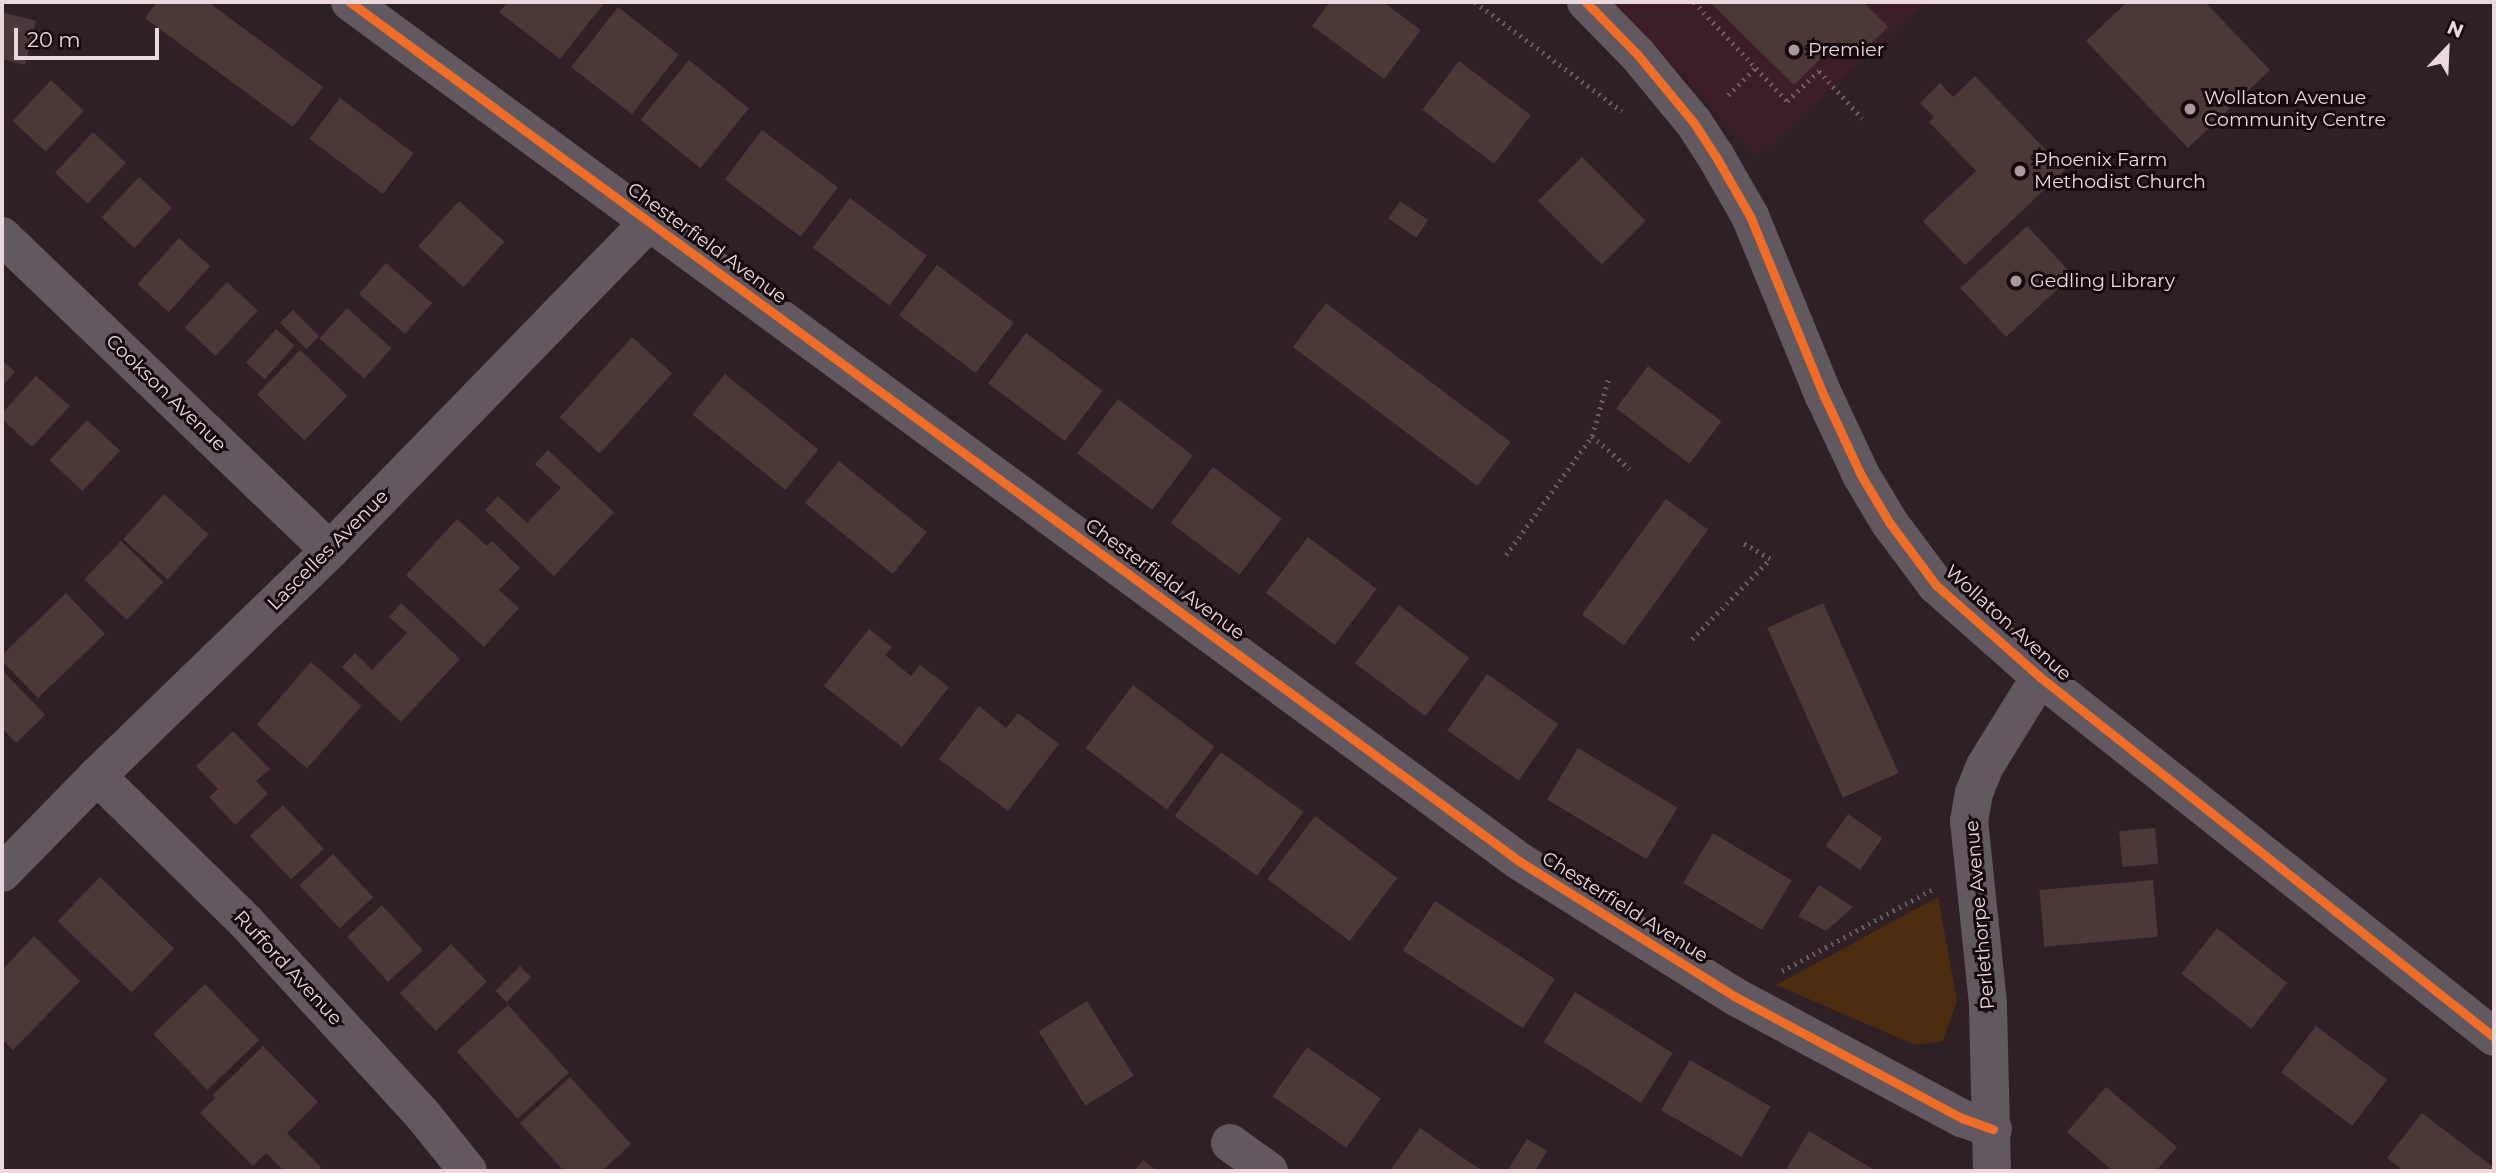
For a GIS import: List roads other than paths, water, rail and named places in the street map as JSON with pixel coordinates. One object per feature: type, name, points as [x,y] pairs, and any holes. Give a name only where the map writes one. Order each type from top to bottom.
[{"type":"street","name":"Chesterfield Avenue","points":[[350,2],[1519,860],[1734,996],[1962,1118],[1993,1129]]},
{"type":"street","name":"Wollaton Avenue","points":[[1586,2],[1637,54],[1694,123],[1750,216],[1824,396],[1861,475],[1889,522],[1936,585],[2040,677],[2494,1037]]},
{"type":"street","name":"Lascelles Avenue","points":[[2,873],[97,776],[330,550],[649,222]]},
{"type":"street","name":"Cookson Avenue","points":[[2,236],[330,550]]},
{"type":"street","name":"Perlethorpe Avenue","points":[[1992,1171],[1988,1004],[1969,821],[1974,793],[1985,766],[2040,677]]},
{"type":"street","name":"Rufford Avenue","points":[[97,776],[246,922],[422,1114],[468,1171]]},
{"type":"street","points":[[1230,1143],[1269,1171]]},
{"type":"place","name":"Premier","points":[[1794,50]]},
{"type":"place","name":"Wollaton Avenue Community Centre","points":[[2190,109]]},
{"type":"place","name":"Phoenix Farm Methodist Church","points":[[2020,171]]},
{"type":"place","name":"Gedling Library","points":[[2016,281]]}]
